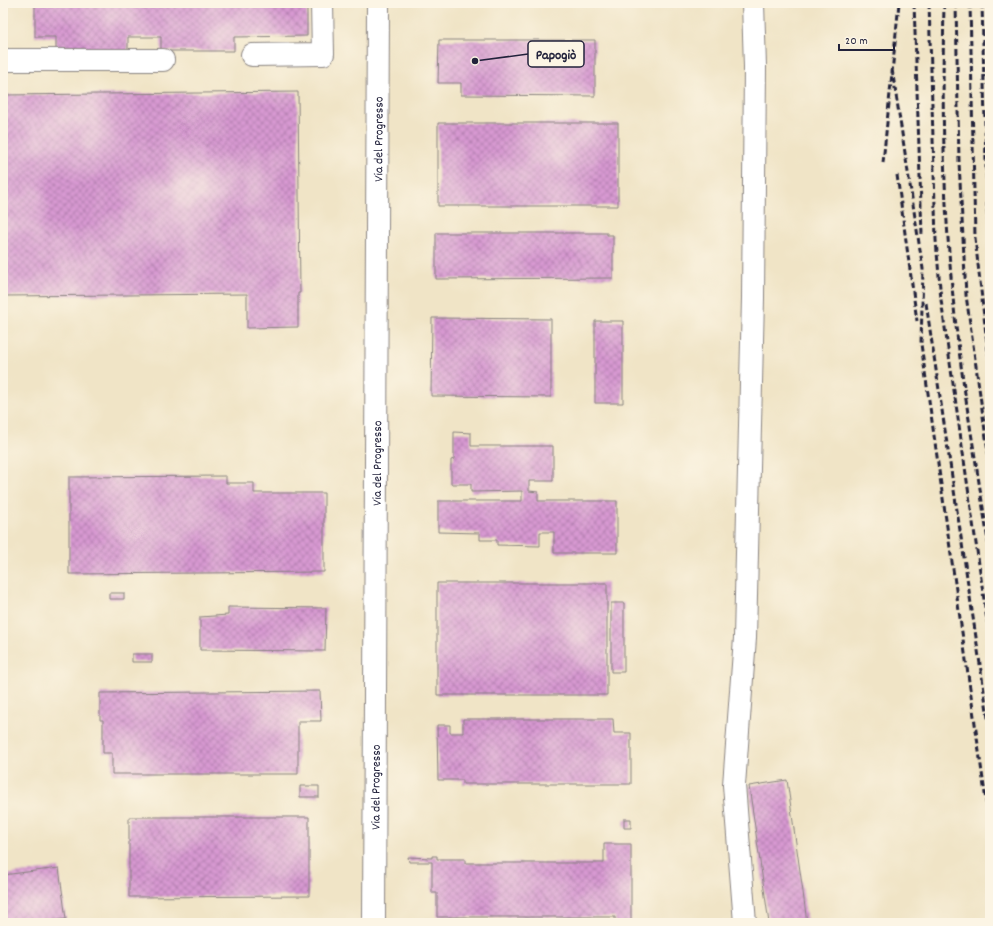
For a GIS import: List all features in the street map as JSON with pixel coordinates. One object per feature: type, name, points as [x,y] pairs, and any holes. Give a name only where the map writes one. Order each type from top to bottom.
[{"type":"street","points":[[252,55],[323,54],[322,3]]},
{"type":"street","name":"Via del Progresso","points":[[374,923],[378,3]]},
{"type":"street","points":[[745,923],[734,784],[745,638],[753,298],[755,67],[753,3]]},
{"type":"street","points":[[3,60],[163,60]]},
{"type":"building","points":[[35,3],[307,3],[307,36],[234,37],[234,51],[161,51],[161,37],[128,37],[128,51],[56,51],[56,37],[35,37]]},
{"type":"building","points":[[439,40],[595,40],[595,96],[461,95],[461,83],[438,83]]},
{"type":"building","points":[[298,92],[300,293],[298,293],[298,327],[247,328],[247,294],[3,296],[3,95]]},
{"type":"building","points":[[438,123],[618,123],[618,206],[438,206]]},
{"type":"building","points":[[436,233],[607,233],[607,235],[613,235],[613,278],[436,279]]},
{"type":"building","points":[[432,318],[551,319],[551,397],[431,396]]},
{"type":"building","points":[[595,321],[623,321],[623,403],[595,403]]},
{"type":"building","points":[[454,432],[471,433],[471,446],[553,446],[553,481],[529,481],[529,491],[538,492],[538,501],[617,501],[617,553],[554,553],[554,532],[540,532],[540,546],[497,545],[497,540],[480,540],[480,533],[438,532],[438,501],[522,501],[522,491],[471,492],[471,484],[451,484],[451,460],[454,459]]},
{"type":"building","points":[[226,476],[226,483],[254,483],[254,493],[324,493],[324,572],[69,574],[69,477]]},
{"type":"building","points":[[437,583],[607,583],[607,695],[437,695]]},
{"type":"building","points":[[109,593],[124,593],[124,599],[109,599]]},
{"type":"building","points":[[611,603],[624,603],[624,672],[611,672]]},
{"type":"building","points":[[228,607],[326,608],[325,651],[200,650],[200,617],[228,615]]},
{"type":"building","points":[[132,654],[152,654],[152,662],[132,662]]},
{"type":"building","points":[[320,691],[321,721],[298,721],[298,774],[112,774],[112,753],[103,753],[103,720],[100,720],[100,693]]},
{"type":"building","points":[[463,719],[613,719],[614,733],[631,733],[631,784],[463,784],[463,780],[438,780],[437,725],[450,725],[450,733],[463,733]]},
{"type":"building","points":[[787,780],[807,923],[769,923],[749,786]]},
{"type":"building","points":[[300,786],[319,786],[319,797],[300,797]]},
{"type":"building","points":[[129,817],[309,817],[309,896],[129,897]]},
{"type":"building","points":[[624,819],[631,819],[631,828],[624,828]]},
{"type":"building","points":[[604,844],[631,844],[631,923],[615,923],[615,917],[437,917],[437,893],[432,893],[432,862],[409,862],[408,857],[432,858],[432,856],[437,856],[437,859],[465,859],[465,863],[604,863]]},
{"type":"building","points":[[59,868],[66,919],[34,923],[3,923],[3,875]]},
{"type":"railway","points":[[883,163],[899,3]]},
{"type":"railway","points":[[914,3],[922,235]]},
{"type":"railway","points":[[929,3],[936,240],[941,300],[990,641]]},
{"type":"railway","points":[[944,3],[944,150],[950,261],[960,362],[990,555]]},
{"type":"railway","points":[[956,3],[959,162],[966,295],[990,466]]},
{"type":"railway","points":[[970,3],[975,238],[990,369]]},
{"type":"railway","points":[[982,3],[990,271]]},
{"type":"railway","points":[[892,69],[923,269],[921,344],[990,829]]},
{"type":"railway","points":[[897,175],[917,321]]},
{"type":"railway","points":[[926,303],[990,731]]},
{"type":"place","name":"Papogiò","points":[[475,61]]}]
